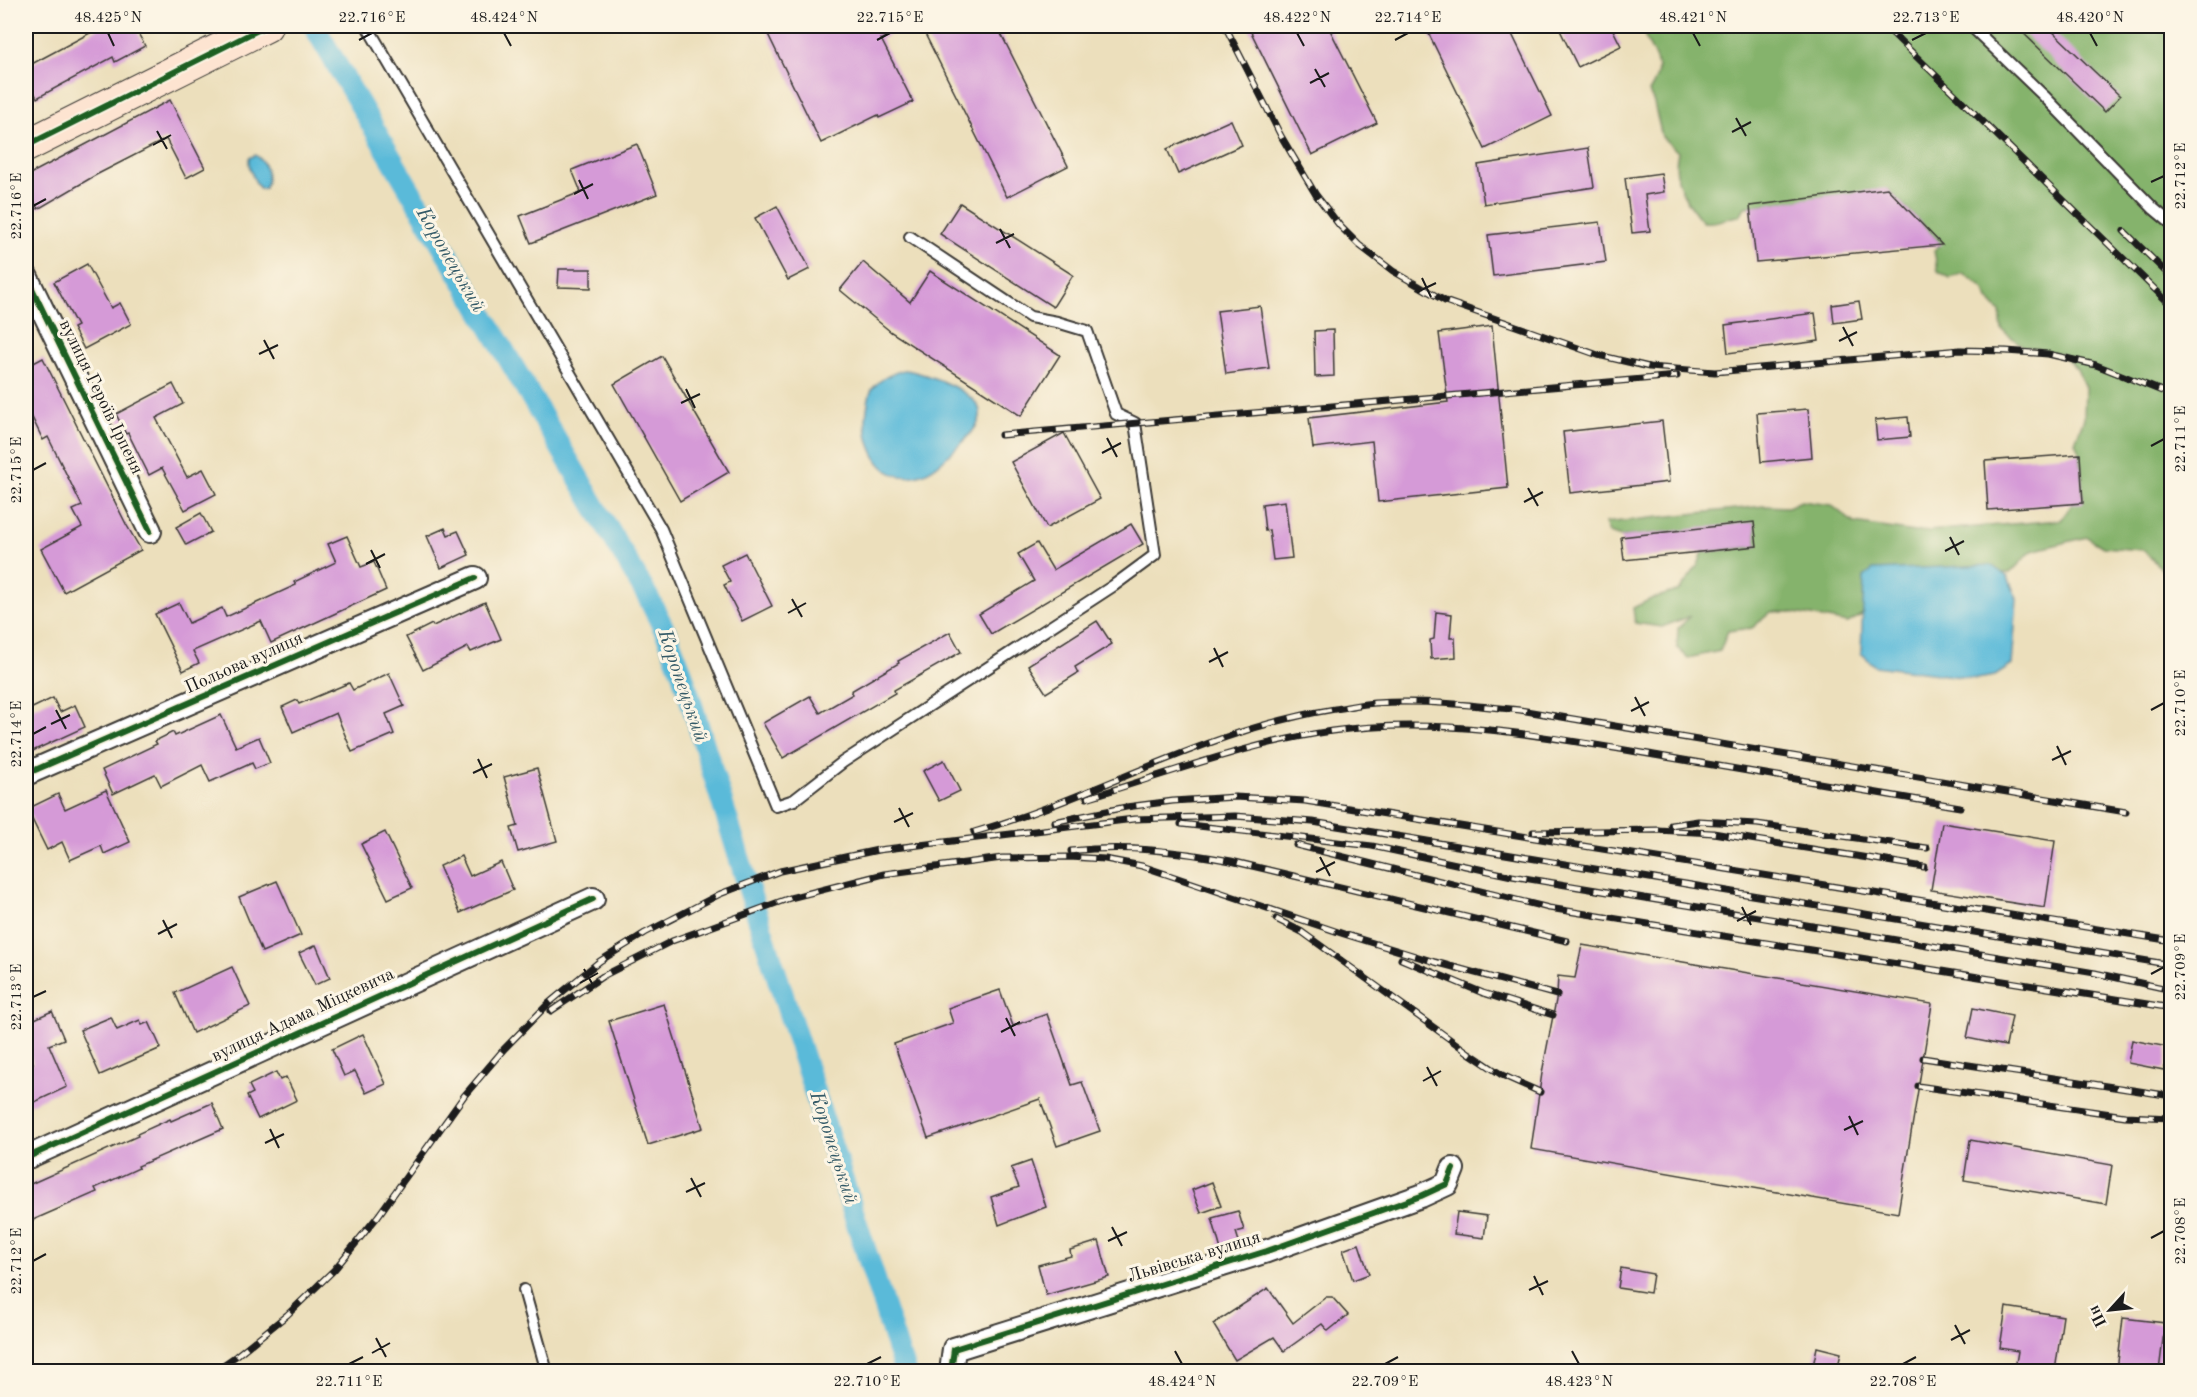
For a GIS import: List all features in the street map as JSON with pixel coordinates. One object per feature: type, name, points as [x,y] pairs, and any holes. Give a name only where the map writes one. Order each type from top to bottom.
[{"type":"street","points":[[26,146],[266,26]]},
{"type":"street","name":"вулиця Героїв Ірпеня","points":[[26,276],[150,531]]},
{"type":"street","name":"Польова вулиця","points":[[26,774],[475,578]]},
{"type":"street","name":"вулиця Адама Міцкевича","points":[[26,1158],[593,899]]},
{"type":"street","name":"Львівська вулиця","points":[[951,1371],[954,1349],[1267,1251],[1421,1196],[1447,1184],[1452,1169]]},
{"type":"lane","points":[[367,26],[661,529],[776,807],[794,800],[843,762],[1113,586],[1155,555],[1135,423],[1116,414],[1087,331],[1030,317],[910,237]]},
{"type":"lane","points":[[1971,26],[2052,104],[2154,209],[2172,224]]},
{"type":"lane","points":[[524,1290],[547,1371]]},
{"type":"green space","points":[[1650,26],[2171,26],[2171,578],[2143,550],[2103,547],[2087,537],[2032,551],[2010,573],[2002,573],[1991,565],[1864,577],[1863,614],[1848,623],[1790,612],[1771,612],[1752,628],[1728,631],[1720,651],[1688,658],[1677,648],[1678,628],[1691,616],[1662,627],[1635,623],[1633,608],[1651,599],[1680,590],[1698,565],[1703,552],[1757,546],[1754,523],[1621,537],[1609,533],[1605,523],[1764,506],[1788,507],[1801,501],[1831,505],[1854,523],[1915,532],[2061,520],[2073,503],[2083,502],[2080,454],[2075,442],[2084,418],[2085,388],[2077,369],[2062,354],[2023,346],[2002,330],[2000,312],[1988,299],[1983,288],[1964,273],[1950,278],[1938,271],[1934,251],[1940,243],[1888,189],[1745,207],[1740,216],[1703,222],[1686,198],[1678,181],[1676,162],[1678,152],[1662,137],[1649,92],[1658,70],[1656,59],[1645,37]]},
{"type":"water","points":[[255,155],[262,161],[266,170],[265,188],[260,189],[250,170],[249,158]]},
{"type":"water","points":[[904,370],[938,379],[963,392],[979,408],[980,417],[973,430],[946,458],[931,469],[914,476],[901,476],[890,472],[882,465],[875,456],[867,433],[867,409],[872,390],[876,384],[891,374]]},
{"type":"water","points":[[1991,565],[2008,577],[2017,599],[2012,665],[1995,676],[1977,679],[1875,666],[1861,653],[1864,577],[1873,570]]},
{"type":"building","points":[[103,26],[134,26],[145,46],[115,62],[113,57],[37,98],[26,75],[26,67]]},
{"type":"building","points":[[764,26],[907,26],[881,39],[913,102],[879,118],[878,115],[821,143]]},
{"type":"building","points":[[921,26],[997,26],[1068,166],[1007,197]]},
{"type":"building","points":[[1248,26],[1328,26],[1377,123],[1312,155]]},
{"type":"building","points":[[1425,26],[1508,26],[1552,116],[1485,149]]},
{"type":"building","points":[[1558,26],[1611,26],[1621,46],[1578,67]]},
{"type":"building","points":[[2016,26],[2047,26],[2120,96],[2105,112]]},
{"type":"building","points":[[170,100],[205,168],[186,178],[166,139],[96,175],[38,209],[26,185],[26,176]]},
{"type":"building","points":[[1231,120],[1242,145],[1178,174],[1167,149]]},
{"type":"building","points":[[637,144],[657,194],[531,243],[520,216],[581,192],[572,170]]},
{"type":"building","points":[[1588,148],[1594,187],[1484,204],[1478,165]]},
{"type":"building","points":[[1661,173],[1664,192],[1645,195],[1650,231],[1632,233],[1625,178]]},
{"type":"building","points":[[1887,188],[1942,245],[1756,262],[1750,206]]},
{"type":"building","points":[[960,203],[1073,275],[1053,307],[940,234]]},
{"type":"building","points":[[777,206],[810,269],[788,280],[755,218]]},
{"type":"building","points":[[1600,222],[1606,262],[1493,276],[1488,235]]},
{"type":"building","points":[[863,262],[910,302],[930,271],[1060,355],[1021,416],[891,332],[840,290]]},
{"type":"building","points":[[87,264],[111,308],[120,303],[131,324],[84,349],[73,328],[77,326],[54,282]]},
{"type":"building","points":[[559,269],[591,269],[591,288],[558,287]]},
{"type":"building","points":[[1859,301],[1862,319],[1834,323],[1832,305]]},
{"type":"building","points":[[1260,306],[1269,368],[1226,374],[1217,311]]},
{"type":"building","points":[[1815,313],[1819,341],[1728,353],[1725,325]]},
{"type":"building","points":[[1492,326],[1508,488],[1378,502],[1372,441],[1313,448],[1309,418],[1448,402],[1439,333]]},
{"type":"building","points":[[1333,330],[1334,376],[1315,377],[1314,331]]},
{"type":"building","points":[[662,356],[729,472],[680,501],[614,384]]},
{"type":"building","points":[[43,358],[141,550],[64,592],[41,549],[82,527],[73,510],[82,506],[48,437],[43,440],[26,405],[26,367]]},
{"type":"building","points":[[173,384],[183,404],[156,418],[187,477],[203,469],[216,494],[185,510],[162,468],[149,475],[116,414]]},
{"type":"building","points":[[1808,409],[1812,457],[1761,462],[1757,413]]},
{"type":"building","points":[[1908,417],[1910,437],[1877,440],[1875,420]]},
{"type":"building","points":[[1662,421],[1669,482],[1570,493],[1563,432]]},
{"type":"building","points":[[1064,433],[1100,499],[1047,528],[1011,462]]},
{"type":"building","points":[[2080,454],[2083,503],[1988,510],[1985,461]]},
{"type":"building","points":[[1285,501],[1292,558],[1273,560],[1269,530],[1265,531],[1262,504]]},
{"type":"building","points":[[201,513],[211,532],[186,545],[176,527]]},
{"type":"building","points":[[1754,522],[1757,546],[1624,560],[1621,537]]},
{"type":"building","points":[[1131,524],[1143,544],[991,634],[979,614],[1034,581],[1018,554],[1037,543],[1053,570]]},
{"type":"building","points":[[445,528],[448,535],[458,531],[469,555],[441,568],[427,536]]},
{"type":"building","points":[[347,536],[361,567],[374,562],[386,590],[271,643],[261,621],[193,651],[199,663],[183,671],[155,614],[179,603],[189,623],[222,608],[226,617],[296,585],[294,582],[336,562],[328,544]]},
{"type":"building","points":[[745,553],[772,606],[742,621],[724,585],[730,582],[721,565]]},
{"type":"building","points":[[485,602],[501,639],[471,652],[468,647],[423,670],[406,637]]},
{"type":"building","points":[[1436,612],[1452,614],[1450,638],[1455,638],[1456,657],[1431,659],[1430,640],[1434,639]]},
{"type":"building","points":[[1097,621],[1112,644],[1075,667],[1078,673],[1046,693],[1028,665]]},
{"type":"building","points":[[950,632],[961,652],[783,758],[763,723],[810,696],[820,713],[853,694],[851,691],[899,663],[898,661]]},
{"type":"building","points":[[389,673],[404,706],[386,714],[394,734],[352,752],[336,713],[293,732],[282,707],[297,700],[299,704],[349,683],[353,690]]},
{"type":"building","points":[[53,698],[60,712],[75,705],[85,727],[26,754],[26,711]]},
{"type":"building","points":[[221,715],[236,747],[259,737],[270,763],[255,769],[252,763],[210,782],[202,765],[161,786],[155,774],[113,794],[102,770],[157,744],[155,741],[173,732],[175,736]]},
{"type":"building","points":[[944,760],[960,791],[939,801],[923,771]]},
{"type":"building","points":[[537,768],[557,841],[518,852],[511,828],[518,826],[504,777]]},
{"type":"building","points":[[106,790],[130,842],[104,854],[101,846],[70,860],[62,842],[47,850],[27,809],[58,794],[65,809]]},
{"type":"building","points":[[1942,823],[2055,841],[2045,908],[1931,890]]},
{"type":"building","points":[[385,832],[412,888],[388,899],[361,844]]},
{"type":"building","points":[[461,856],[470,876],[501,862],[513,890],[460,913],[439,866]]},
{"type":"building","points":[[277,881],[301,935],[262,952],[239,897]]},
{"type":"building","points":[[316,945],[330,978],[315,985],[299,953]]},
{"type":"building","points":[[1582,945],[1932,1004],[1898,1213],[1531,1149],[1542,1073],[1557,995],[1558,976],[1575,978]]},
{"type":"building","points":[[232,967],[250,1006],[193,1033],[175,993]]},
{"type":"building","points":[[1000,990],[1013,1026],[1047,1014],[1072,1085],[1082,1082],[1100,1131],[1057,1146],[1040,1099],[928,1138],[894,1044],[953,1023],[948,1008]]},
{"type":"building","points":[[664,1004],[703,1128],[648,1145],[609,1021]]},
{"type":"building","points":[[1973,1008],[2012,1016],[2006,1046],[1967,1038]]},
{"type":"building","points":[[52,1011],[64,1039],[49,1045],[67,1087],[26,1106],[26,1066],[33,1063],[26,1045],[26,1023]]},
{"type":"building","points":[[111,1017],[117,1030],[140,1020],[142,1025],[149,1022],[161,1048],[100,1075],[80,1030]]},
{"type":"building","points":[[363,1034],[386,1084],[366,1093],[355,1071],[344,1076],[332,1049]]},
{"type":"building","points":[[2132,1040],[2168,1047],[2164,1070],[2128,1063]]},
{"type":"building","points":[[276,1072],[280,1080],[286,1077],[297,1100],[258,1119],[247,1096],[253,1093],[249,1085]]},
{"type":"building","points":[[212,1103],[223,1129],[138,1166],[139,1168],[95,1188],[97,1192],[26,1223],[26,1186],[138,1136],[137,1134],[170,1119],[171,1121]]},
{"type":"building","points":[[1970,1140],[2112,1165],[2106,1204],[1964,1180]]},
{"type":"building","points":[[1031,1161],[1046,1207],[999,1225],[991,1197],[1019,1187],[1011,1168]]},
{"type":"building","points":[[1212,1182],[1221,1206],[1201,1213],[1192,1190]]},
{"type":"building","points":[[1238,1211],[1244,1230],[1236,1232],[1240,1245],[1221,1250],[1212,1218]]},
{"type":"building","points":[[1457,1212],[1487,1216],[1484,1238],[1454,1234]]},
{"type":"building","points":[[1099,1241],[1109,1277],[1046,1295],[1038,1265],[1071,1256],[1070,1250]]},
{"type":"building","points":[[1359,1244],[1369,1274],[1353,1280],[1343,1250]]},
{"type":"building","points":[[1621,1268],[1653,1274],[1650,1293],[1618,1288]]},
{"type":"building","points":[[1268,1288],[1293,1323],[1326,1297],[1332,1297],[1348,1315],[1328,1331],[1322,1324],[1284,1351],[1274,1337],[1235,1360],[1213,1324]]},
{"type":"building","points":[[2006,1307],[2063,1316],[2055,1371],[2015,1369],[2018,1351],[2000,1348]]},
{"type":"building","points":[[2123,1318],[2165,1323],[2159,1371],[2117,1371]]},
{"type":"building","points":[[1817,1347],[1841,1353],[1837,1371],[1812,1371]]},
{"type":"waterway","name":"Коропецький","points":[[314,26],[648,597],[668,637],[682,673],[752,899],[905,1372]]},
{"type":"railway","points":[[1225,26],[1281,136],[1316,195],[1340,226],[1359,245],[1393,271],[1445,301],[1598,355],[1649,367],[1715,372],[1960,350],[2006,351],[2048,354],[2096,365],[2172,395]]},
{"type":"railway","points":[[1885,26],[2172,306]]},
{"type":"railway","points":[[2124,231],[2172,278]]},
{"type":"railway","points":[[1001,435],[1677,376]]},
{"type":"railway","points":[[974,832],[1064,801],[1197,747],[1242,732],[1335,709],[1393,702],[1520,710],[2126,812]]},
{"type":"railway","points":[[1087,798],[1208,760],[1301,736],[1373,727],[1414,726],[1456,727],[1579,742],[1960,807]]},
{"type":"railway","points":[[1054,822],[1126,807],[1173,801],[1235,797],[1305,801],[2172,941]]},
{"type":"railway","points":[[213,1372],[287,1315],[334,1270],[378,1216],[464,1096],[504,1049],[549,1003],[600,961],[645,933],[720,894],[780,871],[878,850],[1134,819],[1235,816],[1313,822],[2172,965]]},
{"type":"railway","points":[[1671,825],[1698,821],[1757,824],[1927,848]]},
{"type":"railway","points":[[1181,824],[1372,846],[1512,876],[2095,973],[2172,990]]},
{"type":"railway","points":[[1533,832],[1657,830],[1713,833],[1924,867]]},
{"type":"railway","points":[[1296,845],[1549,908],[2172,1008]]},
{"type":"railway","points":[[1071,851],[1151,850],[1231,861],[1567,941]]},
{"type":"railway","points":[[551,1011],[603,976],[672,941],[790,898],[884,874],[1002,858],[1105,859],[1142,866],[1344,934],[1435,962],[1557,995]]},
{"type":"railway","points":[[1276,919],[1302,932],[1502,1075],[1540,1092]]},
{"type":"railway","points":[[1401,959],[1483,993],[1553,1015]]},
{"type":"railway","points":[[1923,1058],[2172,1096]]},
{"type":"railway","points":[[1918,1086],[2125,1116],[2172,1118]]},
{"type":"cycle path","points":[[26,146],[266,26]]},
{"type":"cycle path","points":[[26,276],[150,531]]},
{"type":"cycle path","points":[[26,774],[475,578]]},
{"type":"cycle path","points":[[26,1158],[593,899]]},
{"type":"cycle path","points":[[951,1372],[954,1349],[1267,1251],[1421,1196],[1447,1184],[1453,1169]]}]
